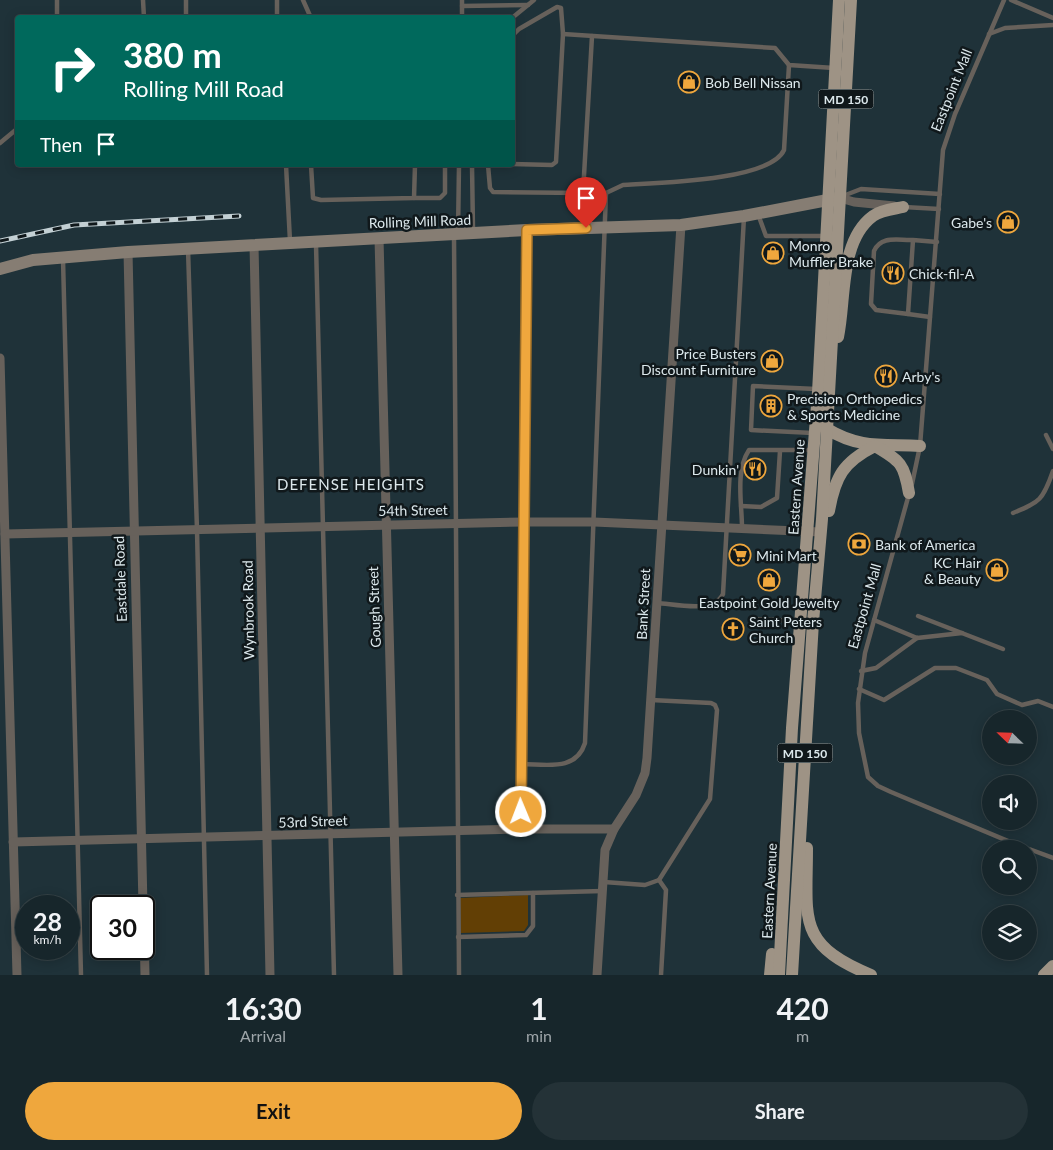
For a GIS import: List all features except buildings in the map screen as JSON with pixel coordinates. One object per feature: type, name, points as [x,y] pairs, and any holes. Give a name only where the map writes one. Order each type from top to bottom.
[{"type":"main road","name":"Eastern Avenue","points":[[792,975],[801,820],[808,531],[814,450],[821,431],[830,377],[839,0]]},
{"type":"main road","name":"Eastern Avenue","points":[[779,975],[792,738],[821,532],[821,431],[818,391],[826,236],[834,198],[851,0]]},
{"type":"main road","points":[[830,377],[843,312],[847,258],[850,248],[860,229],[874,215],[903,207]]},
{"type":"main road","points":[[821,431],[848,441],[875,446],[920,446]]},
{"type":"main road","points":[[875,446],[899,460],[905,469],[910,493]]},
{"type":"main road","points":[[821,532],[828,520],[839,475],[845,466],[860,453],[875,446]]},
{"type":"main road","points":[[801,820],[807,840],[807,908],[817,942],[825,951],[842,963],[871,975]]},
{"type":"main road","points":[[770,975],[772,952],[782,934]]},
{"type":"main road","points":[[1044,975],[1053,966]]},
{"type":"street","points":[[834,198],[903,207]]},
{"type":"street","name":"Rolling Mill Road","points":[[0,269],[33,260],[188,248],[527,230],[681,225],[744,216],[834,198]]},
{"type":"street","name":"Bank Street","points":[[597,975],[605,850],[614,829],[636,795],[645,773],[681,225]]},
{"type":"street","points":[[522,829],[521,764],[527,230]]},
{"type":"street","name":"Gough Street","points":[[379,238],[398,975]]},
{"type":"street","name":"Wynbrook Road","points":[[254,245],[270,975]]},
{"type":"street","name":"Eastdale Road","points":[[128,252],[143,895]]},
{"type":"street","points":[[0,358],[17,975]]},
{"type":"street","name":"54th Street","points":[[4,534],[524,522],[594,522],[821,532]]},
{"type":"street","name":"53rd Street","points":[[13,842],[522,829],[614,829]]},
{"type":"street","points":[[145,960],[145,975]]},
{"type":"lane","points":[[57,0],[57,15]]},
{"type":"lane","points":[[144,0],[144,15]]},
{"type":"lane","points":[[186,0],[186,15]]},
{"type":"lane","points":[[277,0],[277,15]]},
{"type":"lane","points":[[303,0],[310,15]]},
{"type":"lane","points":[[515,16],[534,0]]},
{"type":"lane","name":"Eastpoint Mall","points":[[1004,0],[948,131],[944,150],[920,446],[910,493],[874,620],[862,671],[859,689],[859,733],[868,777],[878,786],[1006,840]]},
{"type":"lane","points":[[1011,0],[1053,18]]},
{"type":"lane","points":[[462,3],[528,5]]},
{"type":"lane","points":[[515,33],[559,7],[563,34],[556,162],[552,165],[515,164]]},
{"type":"lane","points":[[989,34],[1005,28],[1053,25]]},
{"type":"lane","points":[[488,167],[490,188],[493,192],[606,193],[623,185],[738,174],[776,162],[784,150],[789,65],[775,48],[563,34]]},
{"type":"lane","points":[[583,194],[592,36]]},
{"type":"lane","points":[[789,65],[836,68]]},
{"type":"lane","points":[[0,143],[15,130]]},
{"type":"lane","points":[[286,167],[290,243]]},
{"type":"lane","points":[[311,167],[315,199],[440,198],[445,193],[445,167]]},
{"type":"lane","points":[[414,198],[415,167]]},
{"type":"lane","points":[[459,167],[456,235],[454,523],[459,975]]},
{"type":"lane","points":[[472,167],[473,234]]},
{"type":"lane","points":[[834,198],[860,189],[940,194]]},
{"type":"lane","points":[[521,764],[568,763],[576,760],[582,753],[586,743],[606,193]]},
{"type":"lane","points":[[903,207],[939,209]]},
{"type":"lane","points":[[758,213],[766,236],[826,236]]},
{"type":"lane","points":[[656,603],[712,605],[720,600],[723,594],[744,216]]},
{"type":"lane","points":[[930,317],[879,311],[872,306],[874,251],[877,245],[885,240],[936,242]]},
{"type":"lane","points":[[908,314],[913,240]]},
{"type":"lane","points":[[316,241],[334,975]]},
{"type":"lane","points":[[188,248],[197,530],[207,975]]},
{"type":"lane","points":[[63,259],[81,975]]},
{"type":"lane","points":[[818,391],[753,386],[751,430],[821,431]]},
{"type":"lane","points":[[1046,435],[1053,449]]},
{"type":"lane","points":[[742,528],[741,503],[744,458],[750,450],[814,450]]},
{"type":"lane","points":[[741,503],[761,507],[776,498],[780,451]]},
{"type":"lane","points":[[1012,513],[1038,503],[1048,486],[1053,471]]},
{"type":"lane","points":[[918,616],[1003,648]]},
{"type":"lane","points":[[755,619],[807,621]]},
{"type":"lane","points":[[874,620],[917,638],[962,633]]},
{"type":"lane","points":[[862,671],[876,668],[917,638]]},
{"type":"lane","points":[[859,689],[884,700],[936,668],[956,668],[988,680],[997,694],[1022,705],[1038,701],[1053,707]]},
{"type":"lane","points":[[604,882],[644,885],[653,884],[659,880],[710,799],[717,710],[715,705],[711,703],[651,700]]},
{"type":"lane","name":"Eastpoint Mall","points":[[1037,852],[1053,858]]},
{"type":"lane","points":[[659,880],[666,890],[661,975]]},
{"type":"lane","points":[[457,895],[603,892]]},
{"type":"lane","points":[[458,937],[526,935],[533,926],[533,893]]},
{"type":"shaded area","points":[[528,895],[528,925],[524,931],[461,933],[460,898]]},
{"type":"railway","points":[[0,241],[74,225],[239,216]]},
{"type":"place","name":"Bob Bell Nissan","points":[[689,82]]},
{"type":"place","name":"Gabe's","points":[[1008,222]]},
{"type":"place","name":"Monro Muffler Brake","points":[[773,253]]},
{"type":"place","name":"Chick-fil-A","points":[[893,273]]},
{"type":"place","name":"Price Busters Discount Furniture","points":[[772,361]]},
{"type":"place","name":"Arby's","points":[[886,376]]},
{"type":"place","name":"Precision Orthopedics & Sports Medicine","points":[[771,406]]},
{"type":"place","name":"Dunkin'","points":[[755,469]]},
{"type":"place","name":"Bank of America","points":[[859,544]]},
{"type":"place","name":"Mini Mart","points":[[740,555]]},
{"type":"place","name":"KC Hair & Beauty","points":[[997,570]]},
{"type":"place","name":"Eastpoint Gold Jewelty","points":[[769,580]]},
{"type":"place","name":"Saint Peters Church","points":[[733,629]]},
{"type":"district","name":"DEFENSE HEIGHTS","points":[[351,484]]},
{"type":"route","points":[[521,812],[527,230],[586,228]]}]
